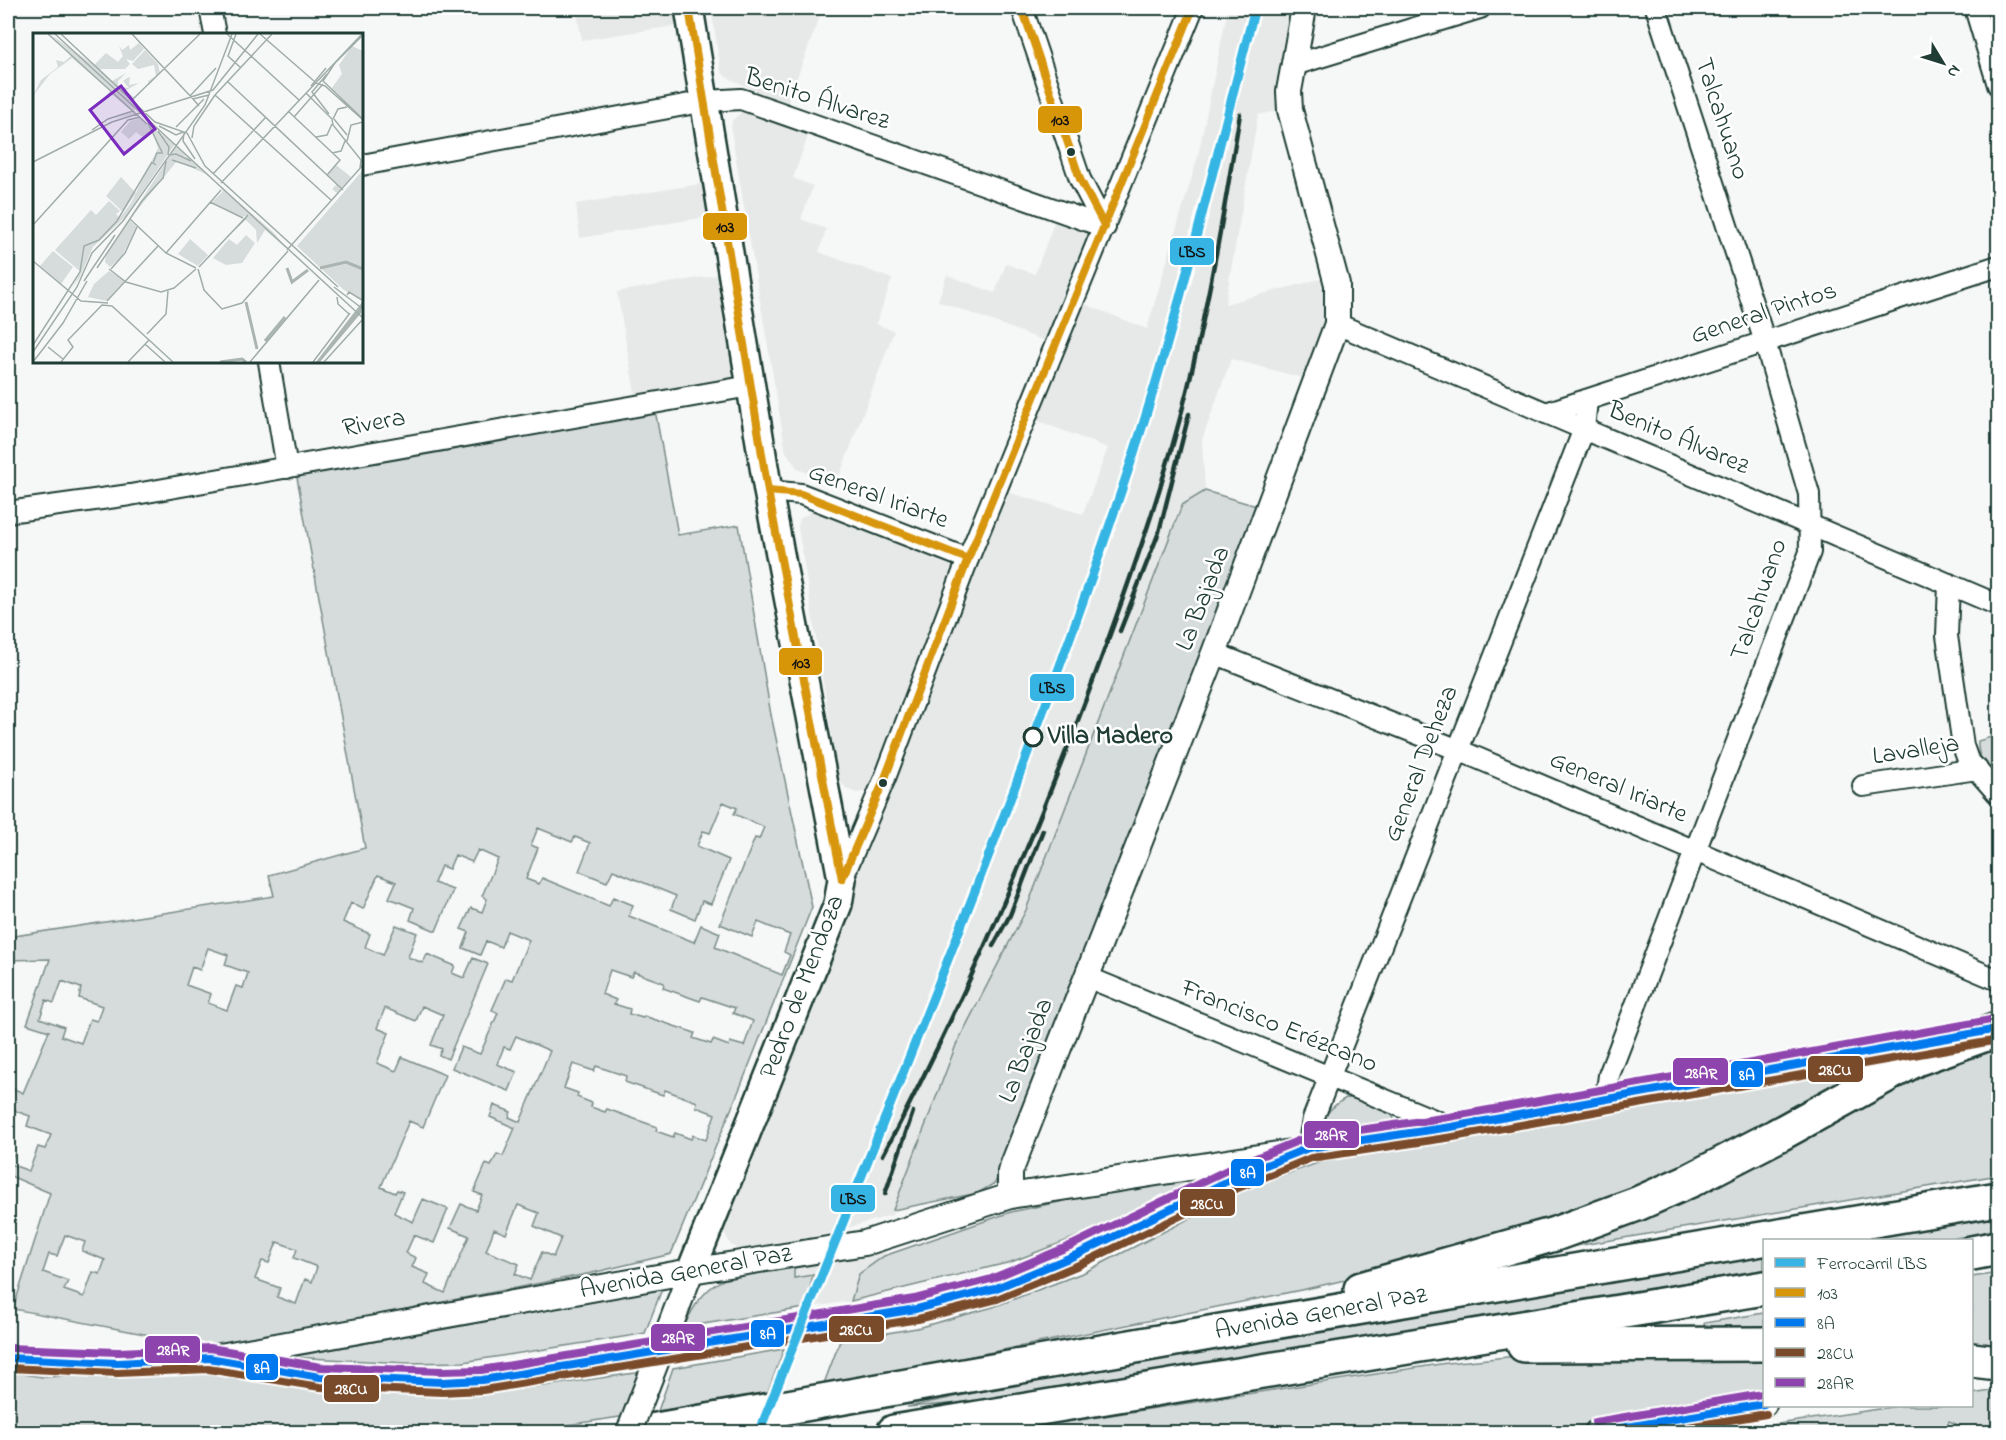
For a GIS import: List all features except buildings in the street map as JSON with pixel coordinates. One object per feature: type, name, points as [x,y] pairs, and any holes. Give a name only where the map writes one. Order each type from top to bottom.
[{"type":"highway","points":[[1221,1331],[1555,1234],[1637,1204],[1691,1180],[1765,1142],[1916,1059],[1998,1030]]},
{"type":"highway","name":"Avenida General Paz","points":[[645,1432],[1998,1199]]},
{"type":"highway","points":[[1973,1253],[1998,1248]]},
{"type":"highway","name":"Avenida General Paz","points":[[894,1432],[1763,1288]]},
{"type":"highway","points":[[1408,1348],[1629,1343],[1763,1344]]},
{"type":"highway","points":[[1973,1360],[1998,1363]]},
{"type":"main road","points":[[689,8],[768,491],[842,879]]},
{"type":"main road","name":"Pedro de Mendoza","points":[[691,1271],[838,904],[842,879]]},
{"type":"street","points":[[210,8],[214,33]]},
{"type":"street","points":[[1022,8],[1080,179],[1105,226]]},
{"type":"street","name":"Pedro de Mendoza","points":[[842,879],[885,778],[968,560],[1193,8]]},
{"type":"street","name":"La Bajada","points":[[1010,1196],[1010,1172],[1214,653],[1337,324],[1337,284],[1290,110],[1289,91],[1304,8]]},
{"type":"street","points":[[1294,65],[1480,8]]},
{"type":"street","name":"Talcahuano","points":[[1606,1098],[1609,1075],[1810,552],[1812,524],[1809,494],[1765,342],[1656,8]]},
{"type":"street","points":[[1975,8],[1994,55],[1998,85]]},
{"type":"street","name":"Benito Álvarez","points":[[363,165],[706,101],[741,99],[1105,226]]},
{"type":"street","name":"General Pintos","points":[[1546,413],[1998,266]]},
{"type":"street","name":"Benito Álvarez","points":[[1337,324],[1998,604]]},
{"type":"street","points":[[269,363],[287,468]]},
{"type":"street","name":"Rivera","points":[[8,512],[130,495],[750,386]]},
{"type":"street","name":"General Deheza","points":[[1304,1149],[1313,1119],[1456,749],[1584,429],[1587,400]]},
{"type":"street","name":"General Iriarte","points":[[768,491],[801,494],[968,560]]},
{"type":"street","points":[[1949,584],[1947,636],[1963,747],[1968,760],[1998,794]]},
{"type":"street","name":"General Iriarte","points":[[1214,653],[1456,749],[1998,980]]},
{"type":"street","name":"Lavalleja","points":[[1863,786],[1977,769]]},
{"type":"street","name":"Francisco Erézcano","points":[[1087,977],[1451,1127]]},
{"type":"street","name":"Avenida General Paz","points":[[8,1358],[118,1363],[209,1358],[691,1271],[865,1243],[1010,1196],[1451,1127],[1998,1030]]},
{"type":"street","name":"Avenida General Paz","points":[[209,1358],[320,1377],[442,1382],[482,1380],[916,1309],[994,1289],[1034,1274],[1234,1178],[1304,1149]]},
{"type":"street","name":"Pedro de Mendoza","points":[[629,1432],[691,1271]]},
{"type":"street","points":[[1973,1369],[1998,1363]]},
{"type":"street","points":[[1597,1432],[1763,1404]]},
{"type":"shaded area","points":[[576,8],[678,8],[681,25],[582,40]]},
{"type":"shaded area","points":[[711,8],[823,8],[787,104],[726,77],[721,71]]},
{"type":"shaded area","points":[[1228,8],[1296,8],[1282,110],[1258,115],[1225,304],[1328,277],[1333,294],[1311,380],[1231,359],[1202,440],[1205,491],[1182,505],[1026,910],[995,968],[892,1215],[830,1233],[741,1250],[731,1245],[721,1226],[728,1200],[1006,492],[1083,514],[1108,448],[1036,420],[1082,303],[1147,329],[1198,156]]},
{"type":"shaded area","points":[[744,110],[810,130],[793,178],[813,186],[801,219],[826,229],[819,252],[892,279],[876,324],[894,331],[836,485],[798,469],[786,452],[731,130],[732,121]]},
{"type":"shaded area","points":[[707,183],[712,216],[580,238],[576,204]]},
{"type":"shaded area","points":[[1055,220],[1093,234],[1051,343],[938,301],[947,275],[995,293],[1006,264],[1035,274]]},
{"type":"shaded area","points":[[722,274],[738,373],[736,379],[636,399],[617,292]]},
{"type":"shaded area","points":[[655,410],[678,535],[739,525],[771,715],[812,907],[671,1254],[592,1273],[212,1347],[8,1308],[8,1300],[15,1303],[50,1193],[8,1175],[8,1153],[13,1155],[10,1164],[29,1171],[38,1147],[45,1149],[51,1135],[27,1126],[30,1116],[10,1109],[8,1116],[8,1086],[23,1093],[49,1031],[27,1024],[50,959],[8,960],[8,937],[274,896],[269,875],[365,848],[296,472]],"holes":[[[723,802],[737,808],[734,814],[764,827],[759,839],[755,838],[720,924],[752,937],[758,922],[790,935],[784,952],[790,955],[782,975],[715,947],[720,933],[701,925],[694,942],[629,916],[633,905],[613,897],[609,906],[542,878],[539,884],[526,879],[538,848],[531,845],[538,828],[572,842],[575,837],[590,843],[579,871],[607,882],[613,870],[676,896],[671,909],[695,919],[702,901],[711,904],[729,860],[697,846],[703,831],[710,833]],[[478,850],[498,859],[482,896],[487,899],[482,912],[471,908],[461,929],[469,932],[463,948],[480,955],[486,941],[501,947],[507,931],[529,940],[512,980],[506,978],[492,1010],[498,1013],[480,1054],[461,1047],[452,1068],[509,1091],[517,1072],[497,1064],[504,1047],[510,1049],[516,1036],[550,1051],[520,1122],[509,1117],[511,1112],[494,1105],[490,1117],[515,1128],[503,1156],[497,1154],[491,1166],[486,1164],[474,1192],[482,1195],[476,1210],[461,1204],[450,1228],[469,1236],[445,1293],[425,1284],[429,1274],[412,1267],[416,1258],[406,1253],[414,1235],[434,1243],[448,1209],[423,1199],[413,1222],[394,1213],[403,1192],[397,1190],[395,1193],[381,1187],[409,1121],[423,1127],[445,1075],[402,1057],[396,1071],[377,1063],[389,1033],[377,1028],[385,1008],[416,1021],[422,1006],[443,1015],[431,1045],[442,1049],[439,1055],[448,1059],[488,964],[473,958],[464,978],[452,973],[455,966],[427,954],[423,963],[408,957],[417,933],[396,925],[383,955],[365,947],[370,934],[343,922],[351,903],[363,909],[378,875],[396,882],[389,898],[414,908],[410,920],[436,931],[453,890],[434,883],[441,866],[449,869],[455,855],[472,862]],[[208,948],[228,955],[225,965],[248,973],[243,988],[236,986],[227,1010],[208,1003],[211,994],[186,985],[192,967],[200,970]],[[610,970],[631,977],[634,972],[664,983],[663,988],[700,1001],[702,997],[735,1008],[733,1013],[753,1021],[744,1046],[730,1042],[729,1046],[713,1040],[711,1044],[693,1038],[695,1033],[644,1016],[643,1018],[629,1014],[630,1009],[614,1004],[616,1000],[602,994]],[[62,981],[81,988],[79,998],[102,1006],[97,1021],[90,1019],[81,1043],[61,1036],[64,1027],[40,1018],[46,1000],[54,1003]],[[573,1064],[594,1071],[596,1066],[626,1076],[625,1082],[663,1095],[665,1090],[697,1102],[696,1107],[715,1114],[706,1140],[693,1135],[691,1139],[675,1133],[673,1137],[656,1131],[657,1127],[607,1109],[605,1112],[591,1107],[592,1103],[577,1097],[578,1093],[564,1088]],[[518,1205],[539,1213],[534,1226],[561,1238],[553,1257],[542,1252],[530,1280],[515,1274],[519,1264],[486,1251],[494,1229],[506,1234]],[[65,1235],[85,1242],[82,1251],[105,1260],[100,1274],[93,1272],[84,1297],[64,1290],[68,1281],[43,1272],[49,1254],[57,1256]],[[277,1242],[297,1249],[294,1258],[317,1267],[312,1282],[305,1279],[296,1304],[277,1297],[280,1288],[255,1279],[262,1261],[269,1263]]]},
{"type":"shaded area","points":[[1205,491],[1260,507],[995,1183],[978,1193],[893,1210],[956,1045],[1026,910],[1182,505]]},
{"type":"shaded area","points":[[813,510],[953,563],[957,568],[873,783],[866,791],[857,793],[847,789],[839,780],[798,527],[800,519]]},
{"type":"shaded area","points":[[1998,735],[1998,775],[1980,757],[1978,741]]},
{"type":"shaded area","points":[[1998,1039],[1998,1175],[1546,1251]]},
{"type":"shaded area","points":[[1887,1064],[1668,1183],[1491,1246],[1306,1289],[823,1386],[840,1341],[917,1328],[993,1307],[1085,1272],[1253,1186],[1326,1160]]},
{"type":"shaded area","points":[[1346,1098],[1369,1101],[1385,1108],[1394,1119],[1395,1127],[1333,1134],[1321,1125],[1331,1109]]},
{"type":"shaded area","points":[[1222,1168],[1115,1222],[1011,1262],[851,1301],[859,1274],[884,1256],[1011,1212]]},
{"type":"shaded area","points":[[1998,1217],[1998,1231],[1949,1239],[1864,1239]]},
{"type":"shaded area","points":[[885,1251],[884,1256],[859,1274],[851,1301],[805,1308],[813,1276],[794,1279],[794,1266]]},
{"type":"shaded area","points":[[1763,1256],[1763,1271],[962,1403],[907,1407],[1026,1382]]},
{"type":"shaded area","points":[[794,1266],[794,1278],[813,1275],[805,1308],[684,1327],[704,1294],[715,1284],[741,1274]]},
{"type":"shaded area","points":[[1998,1273],[1998,1350],[1973,1350],[1973,1277]]},
{"type":"shaded area","points":[[662,1289],[645,1333],[629,1336],[463,1362],[407,1363],[290,1357]]},
{"type":"shaded area","points":[[1763,1313],[1763,1330],[1705,1329],[1704,1323]]},
{"type":"shaded area","points":[[784,1349],[767,1394],[658,1411],[673,1368]]},
{"type":"shaded area","points":[[1588,1349],[1763,1351],[1763,1397],[1542,1432],[1001,1432],[1447,1363]]},
{"type":"shaded area","points":[[208,1370],[296,1384],[414,1395],[469,1394],[519,1389],[643,1372],[626,1416],[521,1432],[8,1432],[8,1372],[43,1377]]},
{"type":"shaded area","points":[[1998,1390],[1998,1432],[1973,1432],[1949,1421],[1944,1432],[1724,1432],[1892,1407],[1973,1407],[1973,1394]]},
{"type":"railway","points":[[883,1155],[970,979],[1022,860],[1071,739],[1133,570],[1179,424],[1196,353],[1240,114]]},
{"type":"railway","points":[[1120,631],[1159,532],[1189,414]]},
{"type":"railway","points":[[993,946],[1010,915],[1043,830]]},
{"type":"railway","points":[[885,1194],[913,1112]]},
{"type":"rail line","name":"LBS","points":[[759,1432],[952,949],[1089,585],[1149,406],[1255,8]]},
{"type":"transit line","name":"103","points":[[689,8],[768,491],[842,879]]},
{"type":"transit line","name":"103","points":[[1022,8],[1080,179],[1105,227]]},
{"type":"transit line","name":"103","points":[[842,879],[885,778],[968,559],[1193,8]]},
{"type":"transit line","name":"103","points":[[768,491],[801,494],[968,559]]},
{"type":"transit line","name":"28AR","points":[[8,1348],[118,1352],[210,1348],[321,1367],[481,1370],[914,1299],[991,1279],[1072,1245],[1229,1169],[1305,1138],[1449,1117],[1996,1019]]},
{"type":"transit line","name":"8A","points":[[8,1358],[118,1363],[209,1358],[320,1377],[442,1382],[482,1380],[916,1309],[994,1289],[1076,1255],[1234,1178],[1308,1148],[1451,1127],[1998,1029]]},
{"type":"transit line","name":"28CU","points":[[8,1368],[118,1373],[208,1369],[320,1387],[442,1392],[483,1390],[918,1319],[997,1299],[1081,1264],[1238,1188],[1311,1158],[1453,1137],[1998,1040]]},
{"type":"transit line","name":"28AR","points":[[1595,1422],[1762,1394]]},
{"type":"transit line","name":"8A","points":[[1597,1432],[1763,1404]]},
{"type":"transit line","name":"28CU","points":[[1658,1432],[1766,1414]]},
{"type":"place","name":"Villa Madero","points":[[1033,737]]}]
